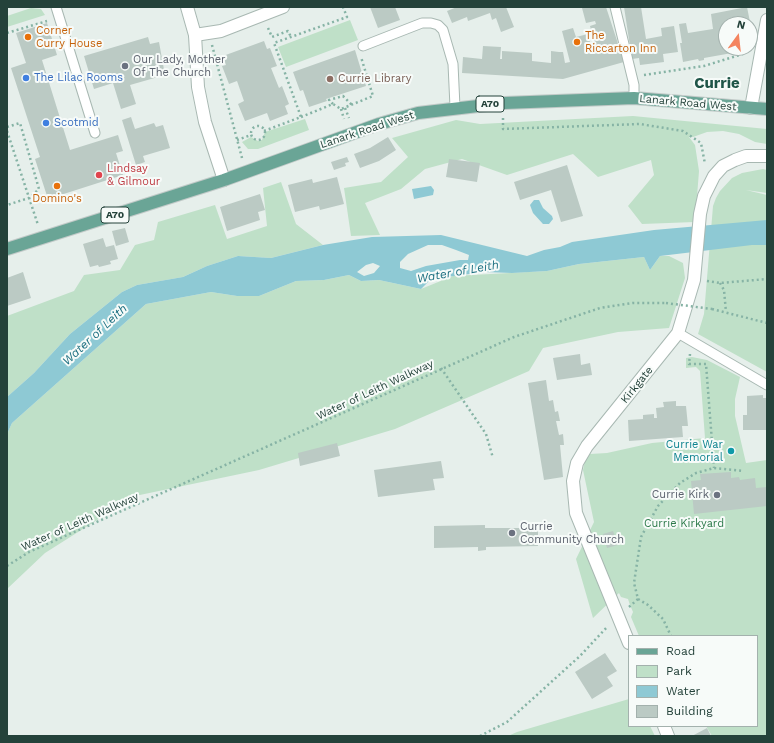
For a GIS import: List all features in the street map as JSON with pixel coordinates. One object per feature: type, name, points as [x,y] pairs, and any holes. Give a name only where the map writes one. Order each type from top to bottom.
[{"type":"main road","name":"Lanark Road West","points":[[7,249],[224,180],[379,124],[418,113],[456,107],[504,103],[634,98],[767,110]]},
{"type":"street","points":[[187,7],[195,35],[199,94],[205,122],[224,180]]},
{"type":"street","points":[[195,35],[221,31],[283,7]]},
{"type":"street","points":[[751,108],[760,49],[767,20]]},
{"type":"street","name":"Kirkgate","points":[[628,641],[576,513],[573,481],[577,463],[587,446],[678,333],[694,280],[697,263],[700,214],[709,185],[723,166],[746,156],[767,156]]},
{"type":"lane","points":[[56,7],[95,133]]},
{"type":"lane","points":[[615,7],[632,77],[634,98]]},
{"type":"lane","points":[[363,46],[422,23],[438,25],[443,30],[453,64],[456,107]]},
{"type":"lane","points":[[678,333],[767,385]]},
{"type":"path","points":[[274,43],[347,17],[343,7]]},
{"type":"path","points":[[263,15],[302,117]]},
{"type":"path","points":[[7,33],[59,17]]},
{"type":"path","points":[[272,37],[288,31],[291,37]]},
{"type":"path","points":[[208,33],[245,172]]},
{"type":"path","points":[[341,109],[372,96],[360,52],[363,46]]},
{"type":"path","points":[[632,77],[704,66],[760,49]]},
{"type":"path","points":[[344,119],[341,109],[329,100],[343,96],[352,105]]},
{"type":"path","points":[[504,103],[503,129],[640,124],[683,131],[701,143],[705,170]]},
{"type":"path","points":[[264,131],[333,104]]},
{"type":"path","points":[[345,108],[349,118]]},
{"type":"path","points":[[7,127],[20,123],[39,189],[29,198],[7,205]]},
{"type":"path","points":[[251,135],[251,131],[257,126],[264,131]]},
{"type":"path","points":[[7,131],[40,229]]},
{"type":"path","points":[[251,135],[254,139],[262,138],[264,131]]},
{"type":"path","points":[[237,140],[251,135]]},
{"type":"path","points":[[726,312],[724,290],[720,283],[767,279]]},
{"type":"path","name":"Water of Leith Walkway","points":[[7,566],[29,552],[344,414],[441,368],[514,338],[600,308],[634,303],[666,303],[712,309],[767,323]]},
{"type":"path","points":[[689,358],[689,364],[706,364],[714,468]]},
{"type":"path","points":[[441,368],[486,434],[493,458]]},
{"type":"path","points":[[670,635],[662,619],[648,605],[638,599],[634,583],[641,537],[658,506],[680,483],[696,473],[714,468],[744,471]]},
{"type":"path","points":[[480,736],[506,722],[580,656],[618,616],[638,599]]},
{"type":"green space","points":[[31,8],[41,9],[45,15],[7,27],[7,16]]},
{"type":"green space","points":[[350,20],[358,40],[286,67],[278,47]]},
{"type":"green space","points":[[633,116],[767,129],[767,144],[755,142],[739,134],[723,131],[707,132],[689,137],[695,145],[699,171],[695,222],[642,224],[628,206],[654,175],[651,160],[598,177],[573,154],[507,175],[462,159],[425,169],[401,189],[365,203],[380,235],[351,236],[344,188],[381,182],[408,157],[392,138],[456,120],[480,124]]},
{"type":"green space","points":[[305,119],[309,130],[258,149],[248,149],[242,142],[251,137],[258,141],[262,140],[265,132]]},
{"type":"green space","points":[[763,169],[767,170],[767,193],[746,190],[767,195],[767,372],[698,334],[704,314],[713,206],[716,198],[720,191],[732,178],[742,173]]},
{"type":"green space","points":[[281,182],[296,224],[323,245],[271,258],[238,256],[207,266],[183,277],[137,285],[122,292],[70,334],[34,373],[7,397],[7,316],[74,291],[84,275],[120,270],[135,245],[154,240],[158,222],[215,205],[227,239],[267,226],[263,188]]},
{"type":"green space","points":[[660,256],[669,256],[683,263],[685,278],[669,328],[618,332],[543,348],[529,371],[395,429],[259,470],[135,496],[45,553],[7,589],[7,434],[12,423],[146,304],[211,292],[237,296],[259,296],[296,281],[324,280],[349,275],[361,281],[379,280],[421,289],[453,276],[547,271],[579,264],[644,257],[650,270]]},
{"type":"green space","name":"Currie Kirkyard","points":[[692,357],[707,360],[740,377],[735,399],[735,416],[746,463],[767,460],[767,736],[712,736],[707,727],[758,727],[758,635],[639,635],[631,617],[633,612],[628,599],[621,597],[619,593],[593,618],[576,559],[594,522],[583,470],[585,461],[590,454],[607,453],[652,443],[705,438],[700,371],[696,367],[686,368],[686,358]]},
{"type":"green space","points":[[628,699],[628,727],[650,727],[655,736],[508,736]]},
{"type":"water","points":[[431,186],[434,190],[433,195],[414,199],[412,189]]},
{"type":"water","points":[[534,200],[539,200],[543,208],[552,216],[553,219],[549,224],[543,224],[533,213],[530,205]]},
{"type":"water","name":"Water of Leith","points":[[767,220],[767,245],[752,245],[660,256],[650,270],[644,257],[579,264],[547,271],[512,273],[485,272],[431,279],[421,289],[379,280],[361,281],[349,275],[324,280],[296,281],[259,296],[237,296],[211,292],[146,304],[12,423],[7,434],[7,397],[34,373],[70,334],[122,292],[137,285],[183,277],[207,266],[238,256],[271,258],[323,245],[372,237],[441,235],[527,256],[544,250],[560,247],[572,242],[654,230]],"holes":[[[428,245],[442,245],[456,250],[469,255],[468,260],[426,266],[411,271],[400,268],[400,262],[408,254]],[[373,263],[380,266],[374,273],[364,276],[357,272],[366,265]]]},
{"type":"building","points":[[370,7],[395,7],[400,20],[378,28]]},
{"type":"building","points":[[457,7],[506,7],[514,27],[501,32],[496,18],[492,20],[490,13],[468,21],[467,17],[452,23],[447,11]]},
{"type":"building","points":[[606,7],[624,62],[563,79],[462,73],[463,57],[482,59],[483,46],[501,47],[500,59],[502,59],[502,51],[532,53],[532,61],[551,63],[551,51],[563,52],[565,63],[570,62],[562,31],[573,28],[576,37],[588,34],[591,46],[595,45],[590,26],[596,24],[595,21],[586,23],[582,8]]},
{"type":"building","points":[[624,7],[641,7],[646,39],[662,36],[661,28],[674,26],[678,52],[663,54],[664,62],[640,65],[639,58],[632,59]]},
{"type":"building","points":[[747,7],[749,16],[718,16],[718,56],[704,58],[704,60],[699,61],[698,59],[683,62],[679,24],[686,23],[688,33],[713,29],[711,14]]},
{"type":"building","points":[[47,23],[57,55],[42,60],[70,150],[118,135],[123,151],[116,153],[123,175],[48,199],[35,159],[40,157],[11,68],[26,63],[16,33]]},
{"type":"building","name":"Our Lady, Mother Of The Church","points":[[148,37],[150,44],[159,42],[165,75],[130,85],[136,104],[121,109],[113,83],[94,89],[84,56]]},
{"type":"building","points":[[264,41],[267,49],[270,48],[277,66],[271,68],[279,88],[282,86],[289,104],[285,106],[288,114],[270,121],[267,113],[245,121],[238,104],[244,101],[237,81],[229,84],[222,66],[226,65],[223,56]]},
{"type":"building","name":"Currie Library","points":[[355,50],[366,86],[326,99],[327,101],[309,107],[303,90],[300,91],[293,72]]},
{"type":"building","points":[[131,117],[135,129],[154,123],[156,127],[163,125],[170,148],[143,156],[145,162],[136,165],[122,120]]},
{"type":"building","points":[[388,137],[396,150],[379,161],[360,168],[354,154],[370,148]]},
{"type":"building","points":[[347,157],[349,162],[345,163],[346,166],[334,170],[331,162]]},
{"type":"building","points":[[449,159],[480,163],[477,182],[446,177]]},
{"type":"building","points":[[567,165],[583,216],[561,222],[551,190],[520,200],[514,182]]},
{"type":"building","points":[[337,177],[344,204],[320,210],[319,206],[295,212],[288,185],[312,179],[313,183]]},
{"type":"building","points":[[260,194],[265,210],[258,212],[260,220],[227,231],[220,207]]},
{"type":"building","points":[[125,228],[129,242],[116,246],[112,231]]},
{"type":"building","points":[[103,238],[106,247],[114,245],[118,259],[110,261],[111,264],[99,267],[98,265],[90,267],[83,244]]},
{"type":"building","points":[[23,272],[31,298],[7,306],[7,278]]},
{"type":"building","points":[[580,354],[581,365],[590,363],[592,375],[557,380],[553,358]]},
{"type":"building","points":[[546,380],[549,401],[553,400],[555,412],[558,411],[560,421],[556,421],[559,435],[563,434],[564,445],[560,445],[563,477],[544,480],[528,383]]},
{"type":"building","points":[[763,395],[763,398],[767,398],[767,430],[743,430],[743,415],[747,415],[747,396]]},
{"type":"building","points":[[676,401],[676,406],[686,406],[688,426],[682,426],[683,437],[629,441],[628,420],[643,419],[643,415],[654,414],[654,418],[657,418],[656,408],[664,407],[663,402]]},
{"type":"building","points":[[337,443],[340,456],[300,466],[298,453]]},
{"type":"building","points":[[441,461],[444,478],[433,479],[435,490],[378,497],[374,470]]},
{"type":"building","name":"Currie Kirk","points":[[731,472],[731,478],[739,477],[740,480],[755,478],[756,488],[767,487],[767,506],[694,514],[691,481],[701,480],[700,474]]},
{"type":"building","points":[[485,525],[485,528],[538,528],[538,546],[486,547],[486,550],[478,551],[478,547],[434,548],[434,526]]},
{"type":"building","points":[[613,531],[618,545],[607,548],[603,534]]},
{"type":"building","points":[[605,653],[617,671],[607,677],[613,686],[592,699],[575,672]]},
{"type":"building","points":[[707,728],[711,736],[692,736]]},
{"type":"place","name":"Corner Curry House","points":[[28,37]]},
{"type":"place","name":"The Riccarton Inn","points":[[577,42]]},
{"type":"place","name":"Our Lady, Mother Of The Church","points":[[125,66]]},
{"type":"place","name":"The Lilac Rooms","points":[[26,78]]},
{"type":"place","name":"Currie Library","points":[[330,79]]},
{"type":"place","name":"Scotmid","points":[[46,123]]},
{"type":"place","name":"Lindsay & Gilmour","points":[[99,175]]},
{"type":"place","name":"Domino's","points":[[57,186]]},
{"type":"place","name":"Currie War Memorial","points":[[731,451]]},
{"type":"place","name":"Currie Kirk","points":[[717,495]]},
{"type":"place","name":"Currie Community Church","points":[[512,533]]},
{"type":"district","name":"Currie","points":[[717,84]]}]
